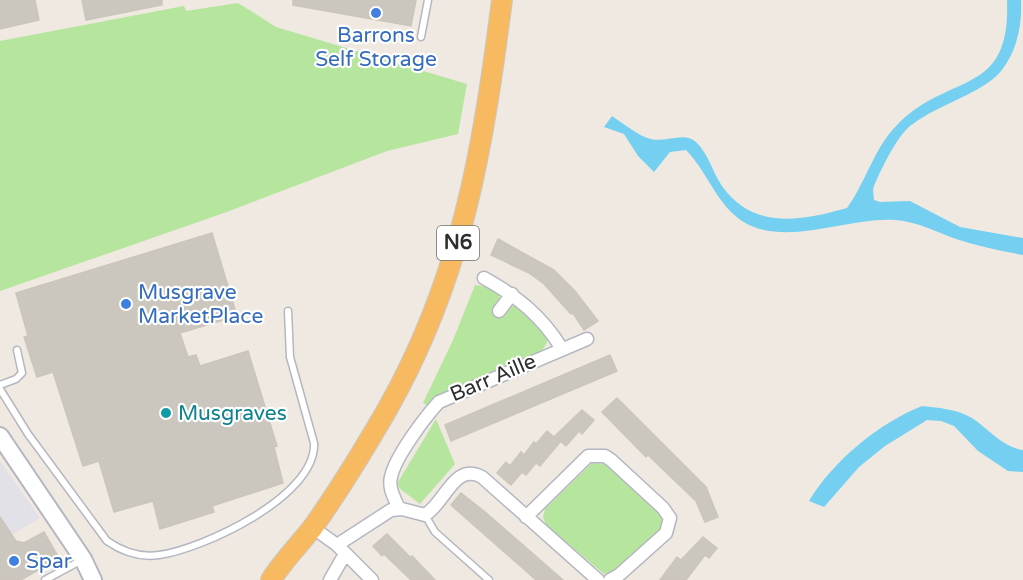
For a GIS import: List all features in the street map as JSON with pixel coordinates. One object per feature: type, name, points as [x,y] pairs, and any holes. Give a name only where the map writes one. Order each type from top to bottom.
[{"type":"highway","name":"N6","points":[[270,576],[312,527],[389,405],[418,345],[463,229],[479,160],[502,0]]},
{"type":"main road","points":[[0,436],[83,559],[93,580]]},
{"type":"main road","points":[[83,559],[103,580]]},
{"type":"street","name":"Barr Aille","points":[[484,278],[512,294],[543,320],[562,349]]},
{"type":"street","points":[[499,311],[512,294]]},
{"type":"street","name":"Barr Aille","points":[[399,509],[391,489],[393,471],[426,418],[439,402],[587,339]]},
{"type":"street","points":[[526,517],[588,456],[605,456],[611,460],[663,508],[670,518],[666,533],[619,575],[610,580]]},
{"type":"street","points":[[330,580],[341,549],[374,519],[391,510],[399,509],[425,515],[438,503],[460,475],[469,472],[482,477],[598,580]]},
{"type":"street","points":[[312,527],[341,549],[372,580]]},
{"type":"lane","points":[[421,37],[428,0]]},
{"type":"lane","points":[[17,350],[21,373],[16,379],[0,387],[28,434],[107,542],[121,551],[132,554],[160,555],[238,527],[298,483],[310,464],[314,443],[290,357],[288,311]]},
{"type":"lane","points":[[425,515],[435,532],[489,580]]},
{"type":"lane","points":[[45,580],[83,559]]},
{"type":"shaded area","points":[[0,461],[40,518],[0,542]]},
{"type":"green space","points":[[238,3],[276,27],[467,84],[458,134],[387,151],[224,213],[0,291],[0,41],[184,6],[186,11]]},
{"type":"green space","points":[[475,285],[491,287],[498,292],[500,300],[493,311],[500,317],[510,307],[517,305],[547,334],[547,343],[541,352],[443,394],[429,406],[423,403],[453,340]]},
{"type":"green space","points":[[436,419],[455,464],[420,504],[399,488],[398,482]]},
{"type":"green space","points":[[591,464],[605,464],[663,518],[661,529],[614,572],[604,574],[546,525],[543,517],[545,509]]},
{"type":"water","points":[[1007,0],[1021,0],[1021,12],[1018,36],[1003,68],[986,84],[910,126],[894,146],[873,189],[874,200],[880,202],[910,201],[960,227],[1023,238],[1023,255],[972,244],[918,225],[895,220],[860,222],[788,232],[754,227],[742,221],[723,203],[686,150],[670,152],[654,172],[638,156],[624,134],[604,127],[612,116],[651,139],[686,137],[691,139],[704,152],[722,186],[734,200],[748,210],[763,216],[795,218],[847,208],[882,144],[897,125],[917,108],[973,79],[988,68],[999,53],[1006,31]]},
{"type":"water","points":[[922,406],[948,409],[966,415],[1002,441],[1023,450],[1023,472],[1008,471],[978,451],[954,426],[941,421],[927,420],[885,446],[859,467],[824,507],[809,501],[831,472],[858,445],[890,422]]},
{"type":"building","points":[[0,0],[35,0],[39,20],[0,29]]},
{"type":"building","points":[[82,0],[162,0],[162,5],[86,20]]},
{"type":"building","name":"Barrons Self Storage","points":[[293,0],[416,0],[411,26],[293,5]]},
{"type":"building","points":[[212,233],[237,316],[180,333],[188,357],[196,355],[200,366],[248,351],[277,446],[274,447],[283,483],[212,506],[214,512],[160,529],[153,501],[114,512],[99,461],[83,466],[53,372],[37,377],[24,337],[28,336],[16,293]]},
{"type":"building","points":[[498,239],[554,270],[575,291],[598,321],[584,330],[573,313],[571,314],[544,284],[529,273],[491,255]]},
{"type":"building","points":[[610,355],[617,371],[451,441],[445,425]]},
{"type":"building","points":[[617,398],[706,487],[718,517],[705,522],[696,501],[648,455],[646,457],[602,412]]},
{"type":"building","points":[[582,410],[594,420],[582,434],[579,431],[566,446],[555,436]]},
{"type":"building","points":[[547,431],[560,442],[540,466],[536,463],[526,475],[522,472],[511,485],[497,473],[506,462],[510,466],[521,452],[524,455]]},
{"type":"building","points":[[461,493],[563,580],[536,580],[451,505]]},
{"type":"building","points":[[0,517],[16,541],[24,543],[44,532],[59,558],[21,580],[0,580]]},
{"type":"building","points":[[387,534],[435,580],[411,580],[384,554],[382,556],[373,546]]},
{"type":"building","points":[[703,537],[717,548],[709,558],[705,555],[686,580],[660,580],[677,557],[681,560]]},
{"type":"place","name":"Barrons Self Storage","points":[[376,13]]},
{"type":"place","name":"Musgrave MarketPlace","points":[[126,304]]},
{"type":"place","name":"Musgraves","points":[[166,413]]},
{"type":"place","name":"Spar","points":[[14,561]]}]
